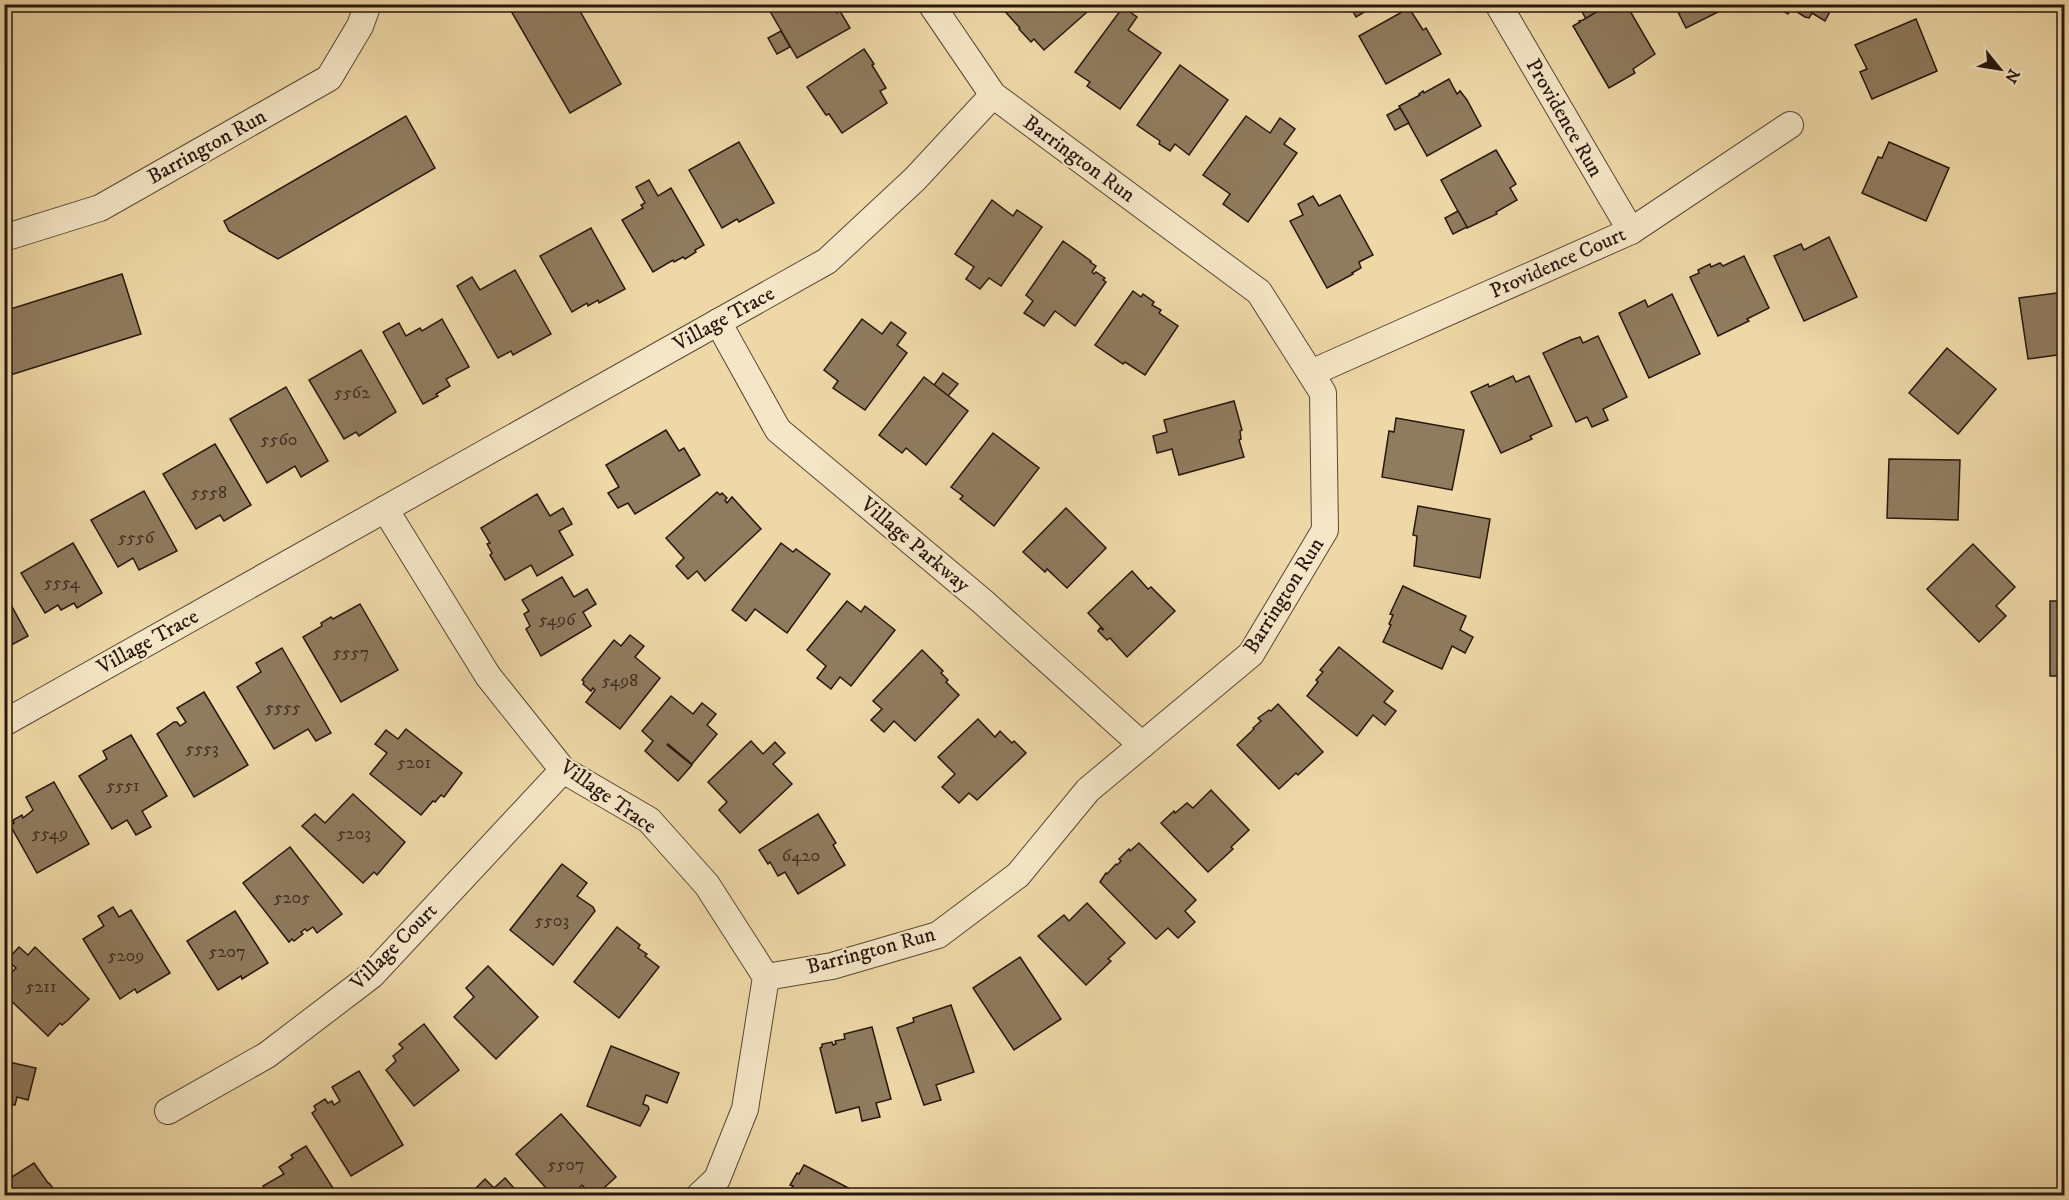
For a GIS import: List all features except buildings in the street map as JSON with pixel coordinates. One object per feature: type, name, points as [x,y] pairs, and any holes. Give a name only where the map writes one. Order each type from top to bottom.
[{"type":"street","name":"Barrington Run","points":[[4,237],[100,208],[329,78],[360,26],[368,4]]},
{"type":"street","name":"Barrington Run","points":[[766,977],[832,966],[938,935],[1018,875],[1088,790],[1251,654],[1325,530],[1323,393],[1259,292],[993,95],[931,4]]},
{"type":"street","name":"Providence Run","points":[[1498,4],[1631,231]]},
{"type":"street","name":"Village Trace","points":[[4,723],[826,261],[915,178],[993,95]]},
{"type":"street","name":"Providence Court","points":[[1311,373],[1631,231],[1790,125]]},
{"type":"street","name":"Village Parkway","points":[[718,322],[778,430],[982,601],[1142,745]]},
{"type":"street","name":"Village Trace","points":[[385,509],[488,676],[563,770],[649,820],[706,885],[766,977]]},
{"type":"street","name":"Village Court","points":[[168,1111],[267,1055],[372,975],[563,770]]},
{"type":"street","points":[[699,1196],[717,1179],[744,1109],[766,977]]}]
